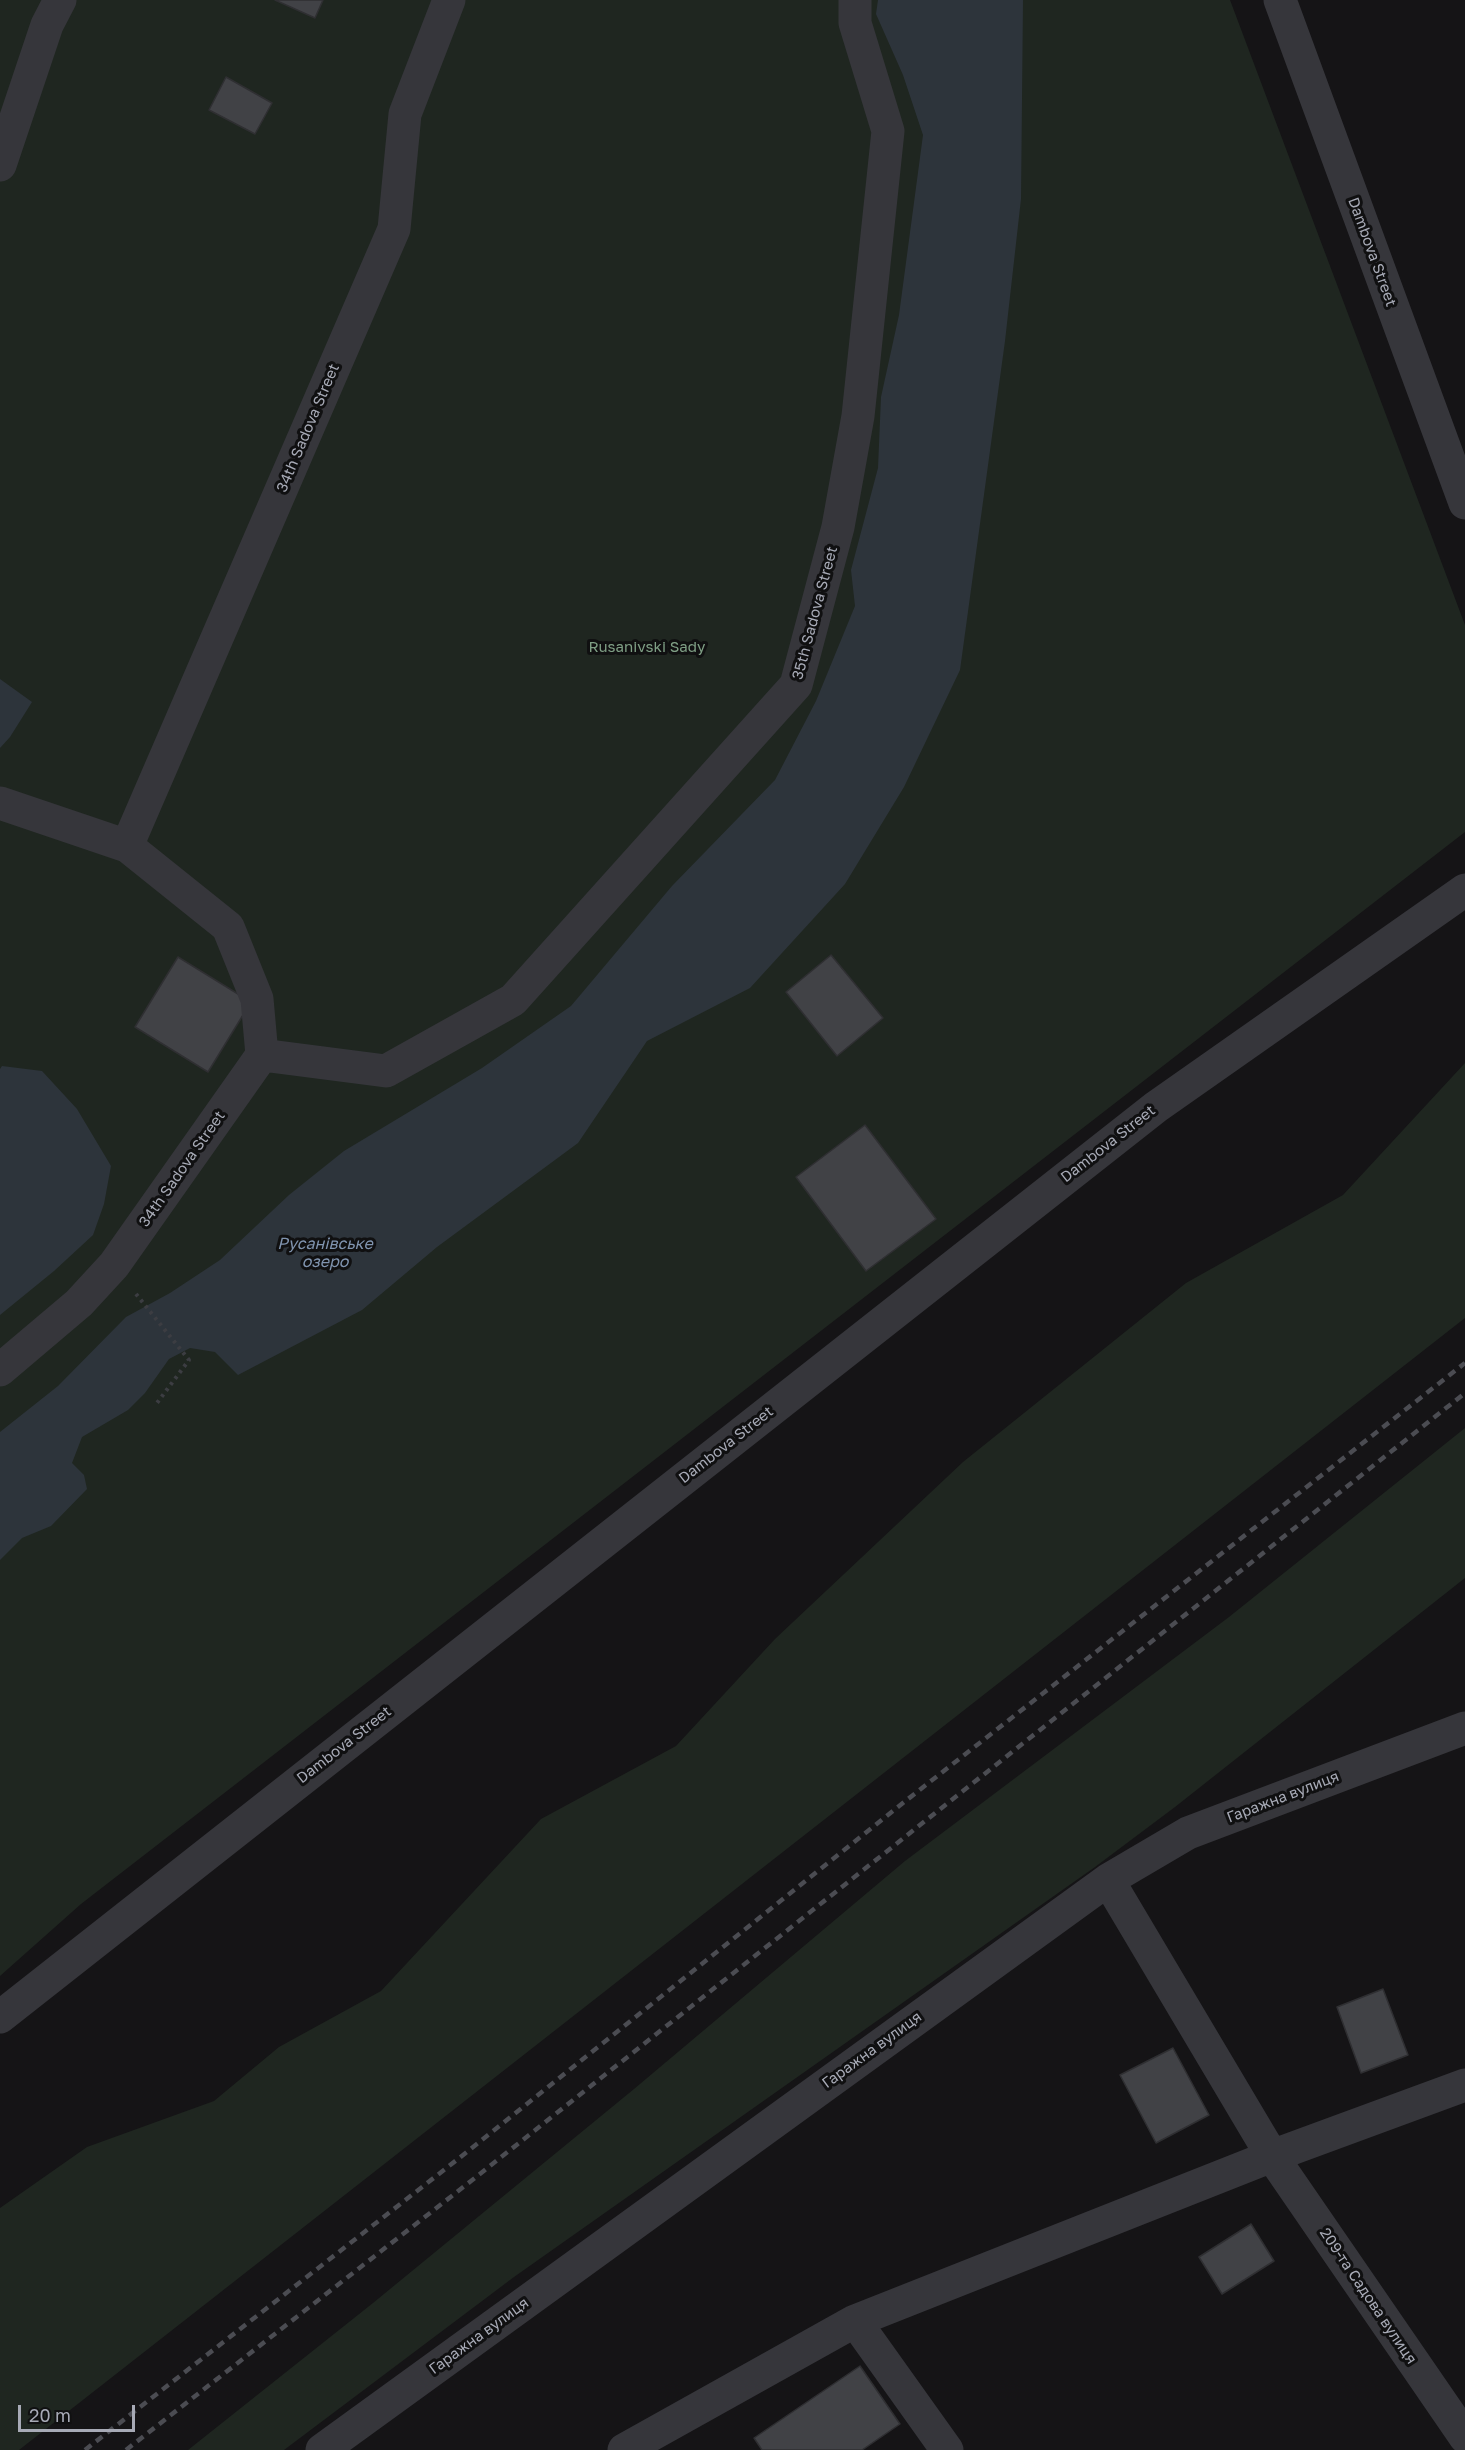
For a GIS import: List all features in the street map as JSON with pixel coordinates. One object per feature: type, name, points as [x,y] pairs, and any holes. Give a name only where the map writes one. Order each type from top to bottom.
[{"type":"street","points":[[0,165],[47,25],[60,0]]},
{"type":"street","name":"34th Sadova Street","points":[[127,846],[394,229],[405,114],[449,0]]},
{"type":"street","name":"35th Sadova Street","points":[[262,1055],[386,1071],[513,1000],[796,685],[838,527],[858,416],[888,131],[855,23],[855,0]]},
{"type":"street","name":"Dambova Street","points":[[1280,0],[1465,503]]},
{"type":"street","points":[[0,803],[127,846],[228,927],[257,999],[262,1055]]},
{"type":"street","name":"Dambova Street","points":[[0,2016],[1156,1107],[1465,890]]},
{"type":"street","name":"34th Sadova Street","points":[[0,1370],[79,1303],[114,1265],[262,1055]]},
{"type":"street","name":"Гаражна вулиця","points":[[322,2450],[1108,1880],[1188,1833],[1465,1728]]},
{"type":"street","name":"209-та Садова вулиця","points":[[1108,1880],[1272,2156],[1465,2437]]},
{"type":"street","points":[[624,2450],[855,2321],[1272,2156],[1465,2085]]},
{"type":"street","points":[[855,2321],[947,2450]]},
{"type":"path","points":[[140,1298],[189,1360],[157,1403]]},
{"type":"green space","name":"Rusanivski Sady","points":[[0,0],[1230,0],[1465,625],[1465,832],[81,1904],[0,1976]]},
{"type":"green space","points":[[1465,1063],[1465,1318],[19,2450],[0,2450],[0,2208],[87,2147],[214,2101],[279,2047],[381,1991],[541,1819],[676,1746],[775,1639],[963,1462],[1186,1283],[1343,1195]]},
{"type":"green space","points":[[1465,1428],[1465,1578],[1175,1807],[1095,1867],[514,2277],[284,2450],[188,2450],[373,2303],[634,2089],[905,1861],[1229,1617]]},
{"type":"water","name":"Русанівське озеро","points":[[878,0],[1023,0],[1021,199],[1005,341],[960,670],[904,787],[845,884],[750,988],[647,1041],[578,1143],[437,1247],[362,1310],[238,1375],[215,1352],[190,1348],[169,1359],[145,1393],[128,1410],[82,1437],[72,1463],[84,1475],[87,1489],[51,1526],[22,1538],[0,1560],[0,1432],[58,1386],[126,1317],[170,1293],[220,1260],[289,1195],[344,1151],[482,1068],[571,1006],[672,886],[775,780],[816,701],[855,606],[851,570],[878,468],[881,397],[899,315],[923,135],[903,75],[876,14]]},
{"type":"water","points":[[0,679],[32,702],[10,737],[0,748]]},
{"type":"water","points":[[2,1066],[42,1071],[77,1109],[111,1166],[104,1204],[93,1235],[54,1271],[0,1315],[0,1069]]},
{"type":"building","points":[[275,0],[323,0],[315,18]]},
{"type":"building","points":[[226,77],[272,103],[255,134],[209,110]]},
{"type":"building","points":[[831,955],[883,1018],[837,1056],[786,992]]},
{"type":"building","points":[[178,957],[251,1002],[208,1072],[135,1027]]},
{"type":"building","points":[[865,1125],[936,1219],[866,1271],[796,1177]]},
{"type":"building","points":[[1383,1989],[1408,2055],[1361,2073],[1337,2007]]},
{"type":"building","points":[[1173,2048],[1209,2115],[1156,2143],[1120,2075]]},
{"type":"building","points":[[1251,2224],[1274,2261],[1222,2294],[1199,2257]]},
{"type":"building","points":[[860,2366],[900,2424],[862,2450],[762,2450],[754,2438]]},
{"type":"railway","points":[[85,2450],[458,2159],[908,1799],[1465,1363]]},
{"type":"railway","points":[[126,2450],[471,2181],[1465,1393]]}]
